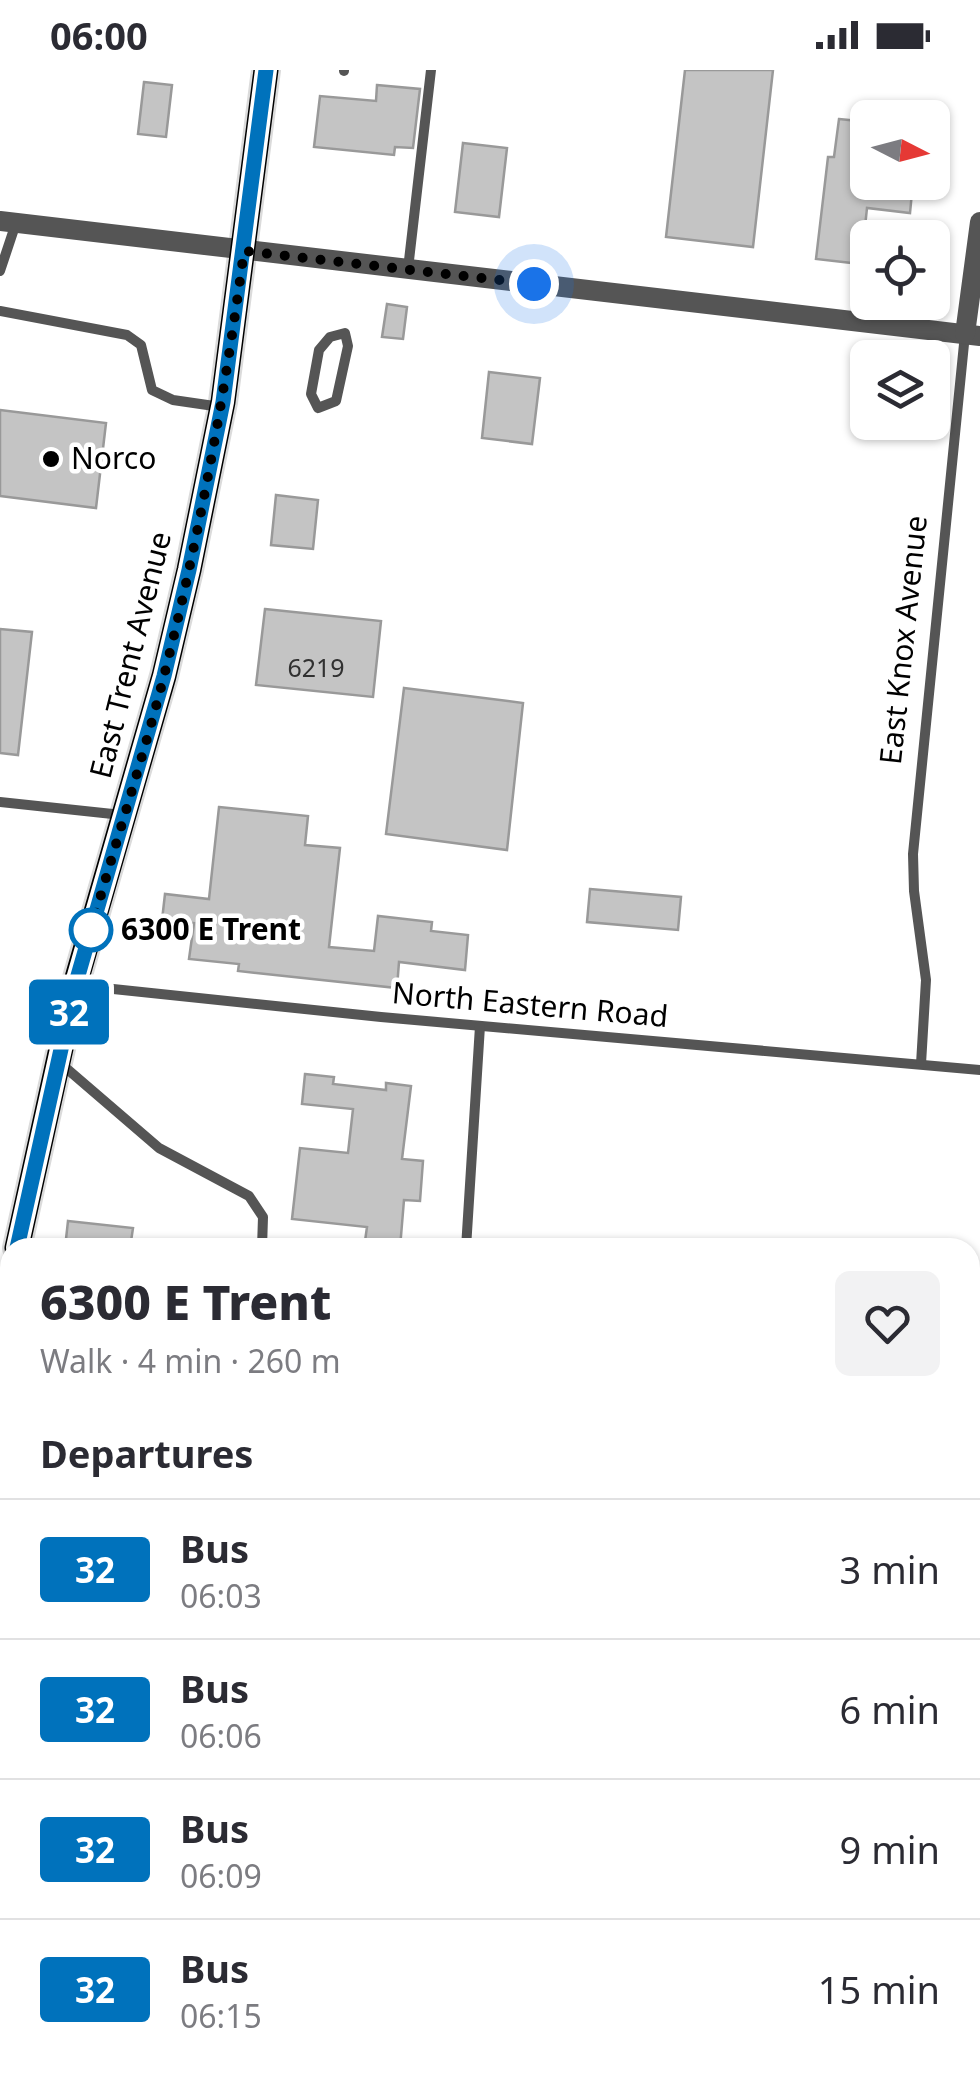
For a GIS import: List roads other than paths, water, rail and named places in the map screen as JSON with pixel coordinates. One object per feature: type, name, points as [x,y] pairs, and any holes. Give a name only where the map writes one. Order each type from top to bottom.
[{"type":"main road","name":"East Trent Avenue","points":[[19,1238],[75,986],[164,676],[222,408],[266,70]]},
{"type":"street","points":[[8,222],[972,335]]},
{"type":"street","name":"East Knox Avenue","points":[[972,335],[980,222]]},
{"type":"lane","points":[[408,270],[432,70]]},
{"type":"lane","points":[[0,270],[8,222]]},
{"type":"lane","points":[[0,311],[127,335],[141,346],[152,390],[173,400],[222,408]]},
{"type":"lane","points":[[345,334],[348,346],[336,400],[318,408],[311,394],[319,350],[330,337],[345,334]]},
{"type":"lane","name":"East Knox Avenue","points":[[921,1064],[926,980],[913,854],[972,335]]},
{"type":"lane","points":[[0,802],[124,815]]},
{"type":"lane","name":"North Eastern Road","points":[[75,986],[980,1070]]},
{"type":"lane","points":[[467,1238],[480,1026]]},
{"type":"lane","points":[[58,1062],[159,1148],[249,1196],[264,1217],[263,1238]]},
{"type":"place","name":"Norco","points":[[51,459]]},
{"type":"place","name":"6300 E Trent","points":[[91,930]]}]
